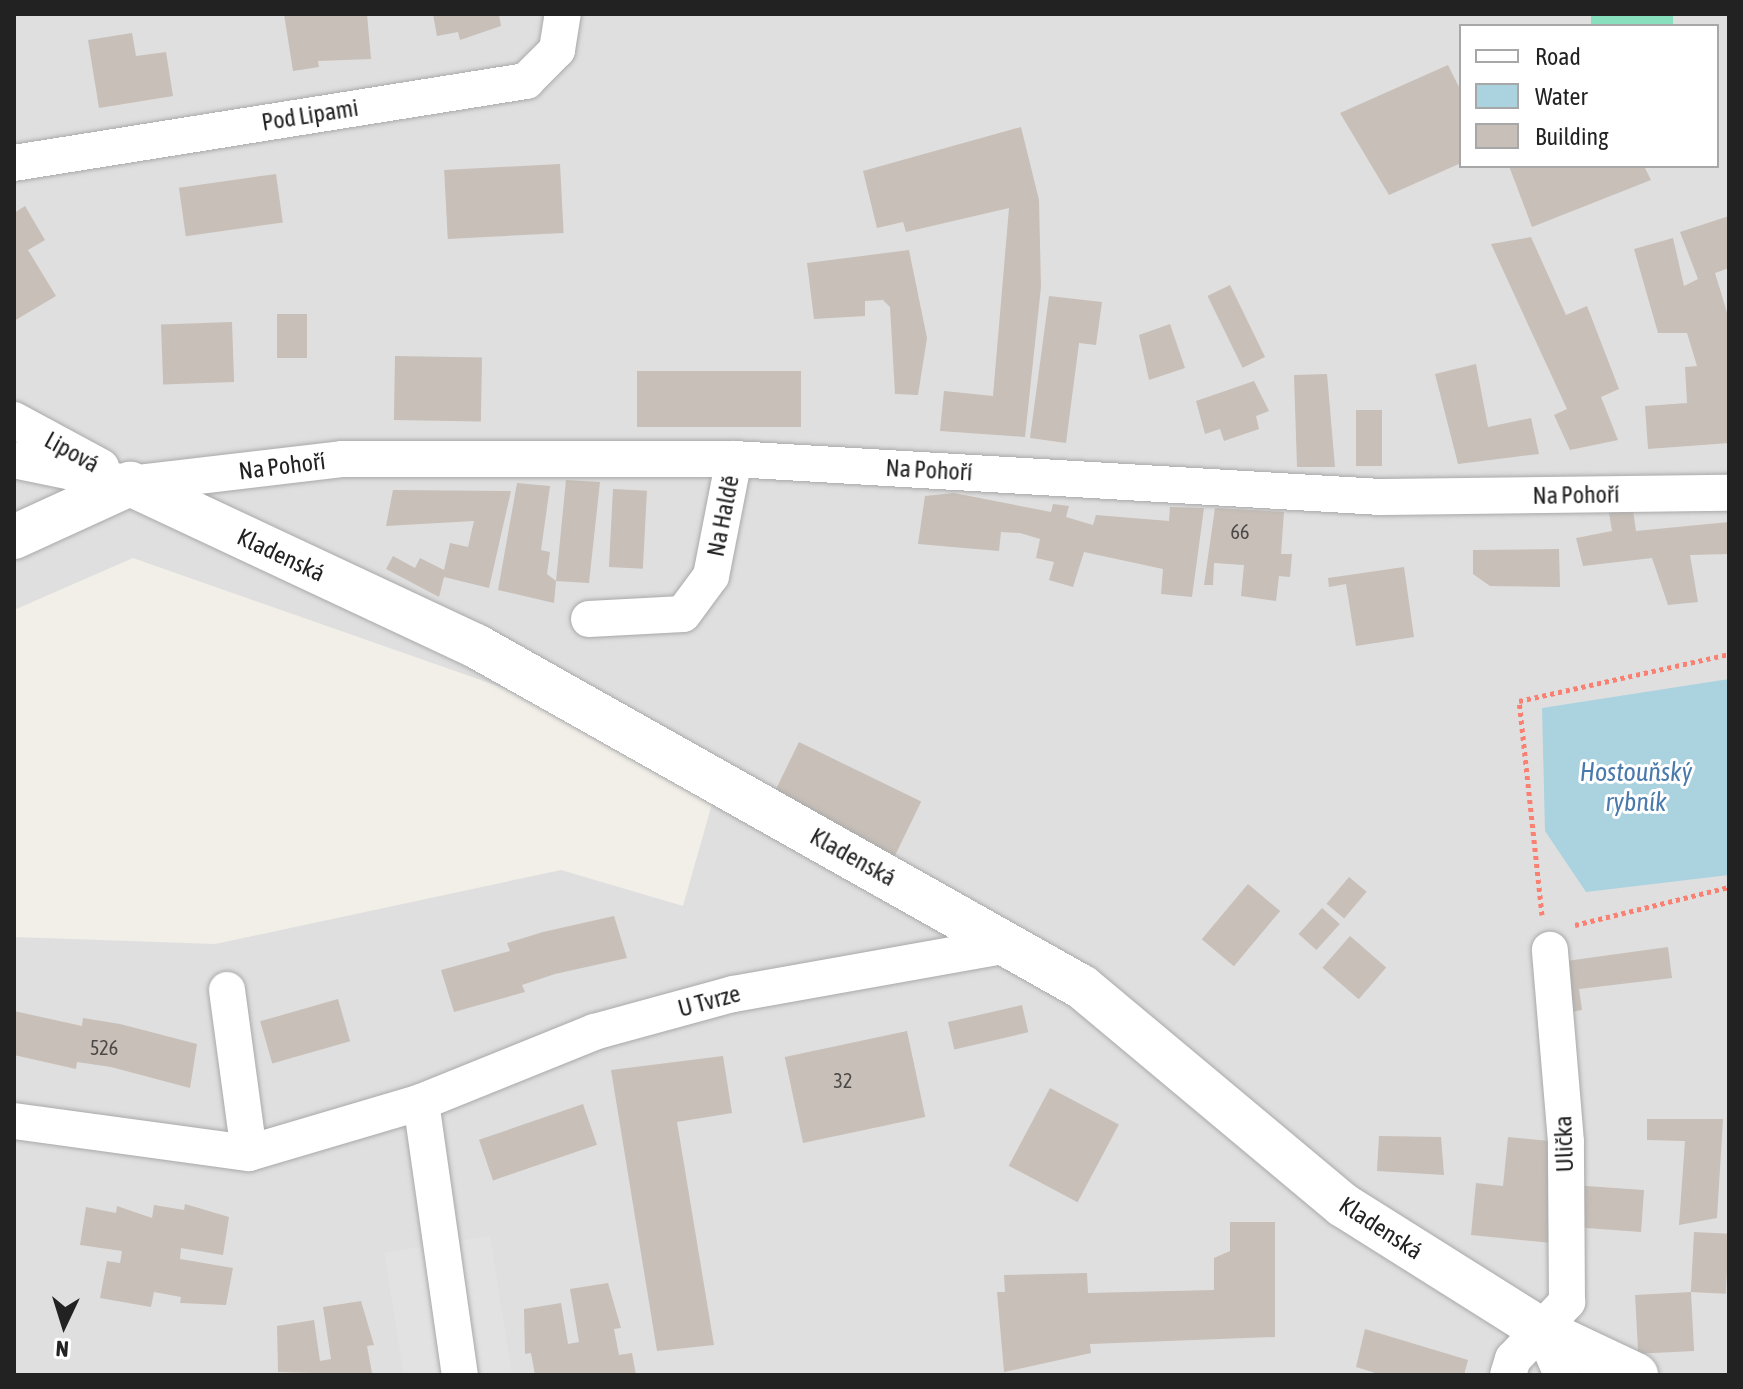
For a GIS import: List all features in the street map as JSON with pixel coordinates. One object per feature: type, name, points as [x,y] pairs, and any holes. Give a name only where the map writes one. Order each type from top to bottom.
[{"type":"street","name":"Pod Lipami","points":[[14,163],[526,81],[557,50],[563,14]]},
{"type":"street","name":"Lipová","points":[[14,420],[130,484]]},
{"type":"street","name":"Na Pohoří","points":[[14,460],[130,484],[342,459],[734,459],[1382,497],[1729,493]]},
{"type":"street","name":"Na Haldě","points":[[589,619],[683,614],[711,576],[734,459]]},
{"type":"street","points":[[14,537],[130,484]]},
{"type":"street","name":"Kladenská","points":[[130,484],[476,646],[1082,987],[1343,1205],[1543,1331],[1636,1375]]},
{"type":"street","name":"Ulička","points":[[1508,1375],[1513,1359],[1543,1331],[1567,1302],[1566,1142],[1548,942]]},
{"type":"street","name":"U Tvrze","points":[[15,1126],[249,1153],[421,1102],[594,1032],[733,994],[1009,945]]},
{"type":"street","points":[[227,990],[249,1153]]},
{"type":"street","points":[[421,1102],[460,1375]]},
{"type":"street","points":[[1543,1331],[1562,1375]]},
{"type":"path","points":[[1729,654],[1519,701],[1532,869],[1548,942],[1647,902],[1729,887]]},
{"type":"shaded area","points":[[14,14],[1729,14],[1729,1375],[14,1375],[14,937],[215,944],[561,870],[683,906],[723,765],[133,558],[14,610]]},
{"type":"shaded area","points":[[490,1236],[512,1375],[404,1375],[384,1253]]},
{"type":"green space","points":[[1591,14],[1673,14],[1673,24],[1591,24]]},
{"type":"water","name":"Hostouňský rybník","points":[[1729,679],[1729,875],[1586,892],[1545,831],[1542,708]]},
{"type":"building","points":[[284,14],[367,14],[371,59],[318,61],[319,67],[293,71]]},
{"type":"building","points":[[433,14],[499,14],[501,26],[460,40],[458,32],[437,36]]},
{"type":"building","points":[[132,33],[136,56],[166,52],[173,96],[99,108],[88,40]]},
{"type":"building","points":[[1448,65],[1459,87],[1459,164],[1389,195],[1340,113]]},
{"type":"building","points":[[1021,127],[1039,200],[1041,287],[1025,437],[940,431],[944,391],[993,396],[1009,208],[906,232],[903,222],[877,228],[863,171]]},
{"type":"building","points":[[560,164],[564,233],[448,239],[444,170]]},
{"type":"building","points":[[1510,168],[1645,168],[1651,180],[1532,227]]},
{"type":"building","points":[[276,174],[283,223],[186,236],[179,188]]},
{"type":"building","points":[[25,206],[45,240],[28,250],[56,296],[14,321],[14,213]]},
{"type":"building","points":[[1729,216],[1729,268],[1715,273],[1729,319],[1729,443],[1648,449],[1645,406],[1687,403],[1685,367],[1697,366],[1687,333],[1658,333],[1634,249],[1673,238],[1684,286],[1698,279],[1680,232]]},
{"type":"building","points":[[1531,237],[1566,315],[1587,306],[1619,389],[1601,397],[1618,440],[1570,450],[1554,415],[1567,409],[1491,244]]},
{"type":"building","points":[[909,250],[927,338],[918,395],[895,394],[890,307],[883,300],[865,301],[865,316],[814,319],[807,263]]},
{"type":"building","points":[[1230,285],[1265,357],[1243,368],[1208,296]]},
{"type":"building","points":[[1049,296],[1102,302],[1096,345],[1079,343],[1066,443],[1030,438]]},
{"type":"building","points":[[277,314],[307,314],[307,358],[277,358]]},
{"type":"building","points":[[232,322],[234,382],[163,384],[161,324]]},
{"type":"building","points":[[1170,324],[1185,368],[1149,380],[1139,335]]},
{"type":"building","points":[[395,356],[482,358],[481,422],[394,420]]},
{"type":"building","points":[[1476,364],[1488,427],[1531,418],[1539,454],[1458,464],[1435,374]]},
{"type":"building","points":[[637,371],[801,371],[801,427],[637,427]]},
{"type":"building","points":[[1327,374],[1335,467],[1297,467],[1294,375]]},
{"type":"building","points":[[1254,381],[1269,411],[1256,416],[1259,429],[1224,441],[1220,429],[1205,434],[1196,401]]},
{"type":"building","points":[[1356,410],[1382,410],[1382,466],[1356,466]]},
{"type":"building","points":[[566,480],[600,482],[589,583],[556,581]]},
{"type":"building","points":[[517,483],[550,486],[541,550],[550,552],[547,574],[556,581],[554,603],[498,590]]},
{"type":"building","points":[[613,489],[647,491],[643,569],[609,567]]},
{"type":"building","points":[[393,490],[511,491],[489,588],[444,577],[439,597],[386,569],[393,556],[415,568],[420,558],[444,570],[450,543],[468,547],[474,521],[386,526]]},
{"type":"building","points":[[954,493],[1051,512],[1053,504],[1069,506],[1066,517],[1093,525],[1096,515],[1169,521],[1170,507],[1204,508],[1192,597],[1161,594],[1163,569],[1084,552],[1073,587],[1049,580],[1054,562],[1036,558],[1040,539],[1020,533],[1001,532],[999,551],[918,544],[925,496]]},
{"type":"building","points":[[1632,504],[1636,531],[1729,522],[1729,554],[1690,555],[1698,602],[1668,605],[1652,558],[1583,566],[1576,538],[1612,531],[1608,507]]},
{"type":"building","points":[[1215,508],[1284,512],[1281,554],[1292,554],[1290,577],[1279,576],[1276,601],[1241,596],[1244,565],[1214,563],[1213,585],[1204,585]]},
{"type":"building","points":[[1559,549],[1560,587],[1490,586],[1473,574],[1473,550]]},
{"type":"building","points":[[1404,567],[1414,637],[1356,646],[1346,584],[1329,587],[1328,578]]},
{"type":"building","points":[[799,742],[921,802],[893,859],[771,800]]},
{"type":"building","points":[[1349,877],[1367,892],[1344,919],[1327,904]]},
{"type":"building","points":[[1248,884],[1280,911],[1234,966],[1202,939]]},
{"type":"building","points":[[1322,908],[1340,924],[1316,950],[1299,934]]},
{"type":"building","points":[[614,916],[627,958],[555,974],[522,985],[525,992],[454,1012],[441,970],[510,951],[507,943]]},
{"type":"building","points":[[1350,936],[1386,967],[1359,999],[1322,968]]},
{"type":"building","points":[[1668,947],[1672,978],[1579,989],[1582,1010],[1565,1013],[1559,962]]},
{"type":"building","points":[[338,999],[350,1041],[272,1064],[260,1021]]},
{"type":"building","points":[[1022,1005],[1028,1032],[954,1049],[948,1022]]},
{"type":"building","points":[[14,1011],[82,1026],[83,1018],[120,1024],[197,1044],[190,1088],[111,1067],[77,1062],[76,1069],[14,1055]]},
{"type":"building","points":[[907,1031],[925,1117],[803,1143],[785,1057]]},
{"type":"building","points":[[723,1056],[732,1113],[677,1122],[714,1345],[657,1351],[611,1070]]},
{"type":"building","points":[[1050,1088],[1119,1125],[1078,1202],[1009,1166]]},
{"type":"building","points":[[583,1104],[597,1145],[493,1180],[479,1140]]},
{"type":"building","points":[[1647,1119],[1723,1119],[1717,1218],[1679,1225],[1685,1141],[1647,1140]]},
{"type":"building","points":[[1379,1136],[1441,1137],[1444,1175],[1377,1171]]},
{"type":"building","points":[[1508,1137],[1559,1142],[1551,1243],[1471,1235],[1476,1183],[1503,1186]]},
{"type":"building","points":[[1575,1185],[1644,1190],[1641,1232],[1572,1227]]},
{"type":"building","points":[[185,1204],[229,1217],[223,1255],[181,1248],[180,1259],[233,1268],[226,1305],[180,1303],[181,1297],[154,1292],[151,1307],[100,1298],[107,1261],[120,1263],[122,1251],[80,1245],[86,1207],[116,1213],[117,1206],[152,1218],[154,1205],[184,1210]]},
{"type":"building","points":[[1230,1222],[1275,1222],[1275,1337],[1090,1344],[1091,1353],[1004,1372],[997,1292],[1005,1292],[1004,1275],[1087,1273],[1088,1293],[1214,1290],[1214,1258],[1230,1251]]},
{"type":"building","points":[[1694,1232],[1729,1234],[1726,1294],[1691,1292]]},
{"type":"building","points":[[608,1283],[621,1328],[614,1329],[619,1355],[632,1353],[636,1375],[535,1375],[531,1353],[525,1354],[524,1309],[561,1303],[568,1344],[579,1342],[570,1289]]},
{"type":"building","points":[[1691,1292],[1694,1351],[1638,1354],[1635,1295]]},
{"type":"building","points":[[361,1301],[374,1345],[367,1346],[372,1373],[386,1375],[278,1372],[277,1326],[314,1320],[320,1361],[331,1359],[323,1307]]},
{"type":"building","points":[[1365,1329],[1468,1360],[1464,1375],[1382,1375],[1356,1367]]}]
